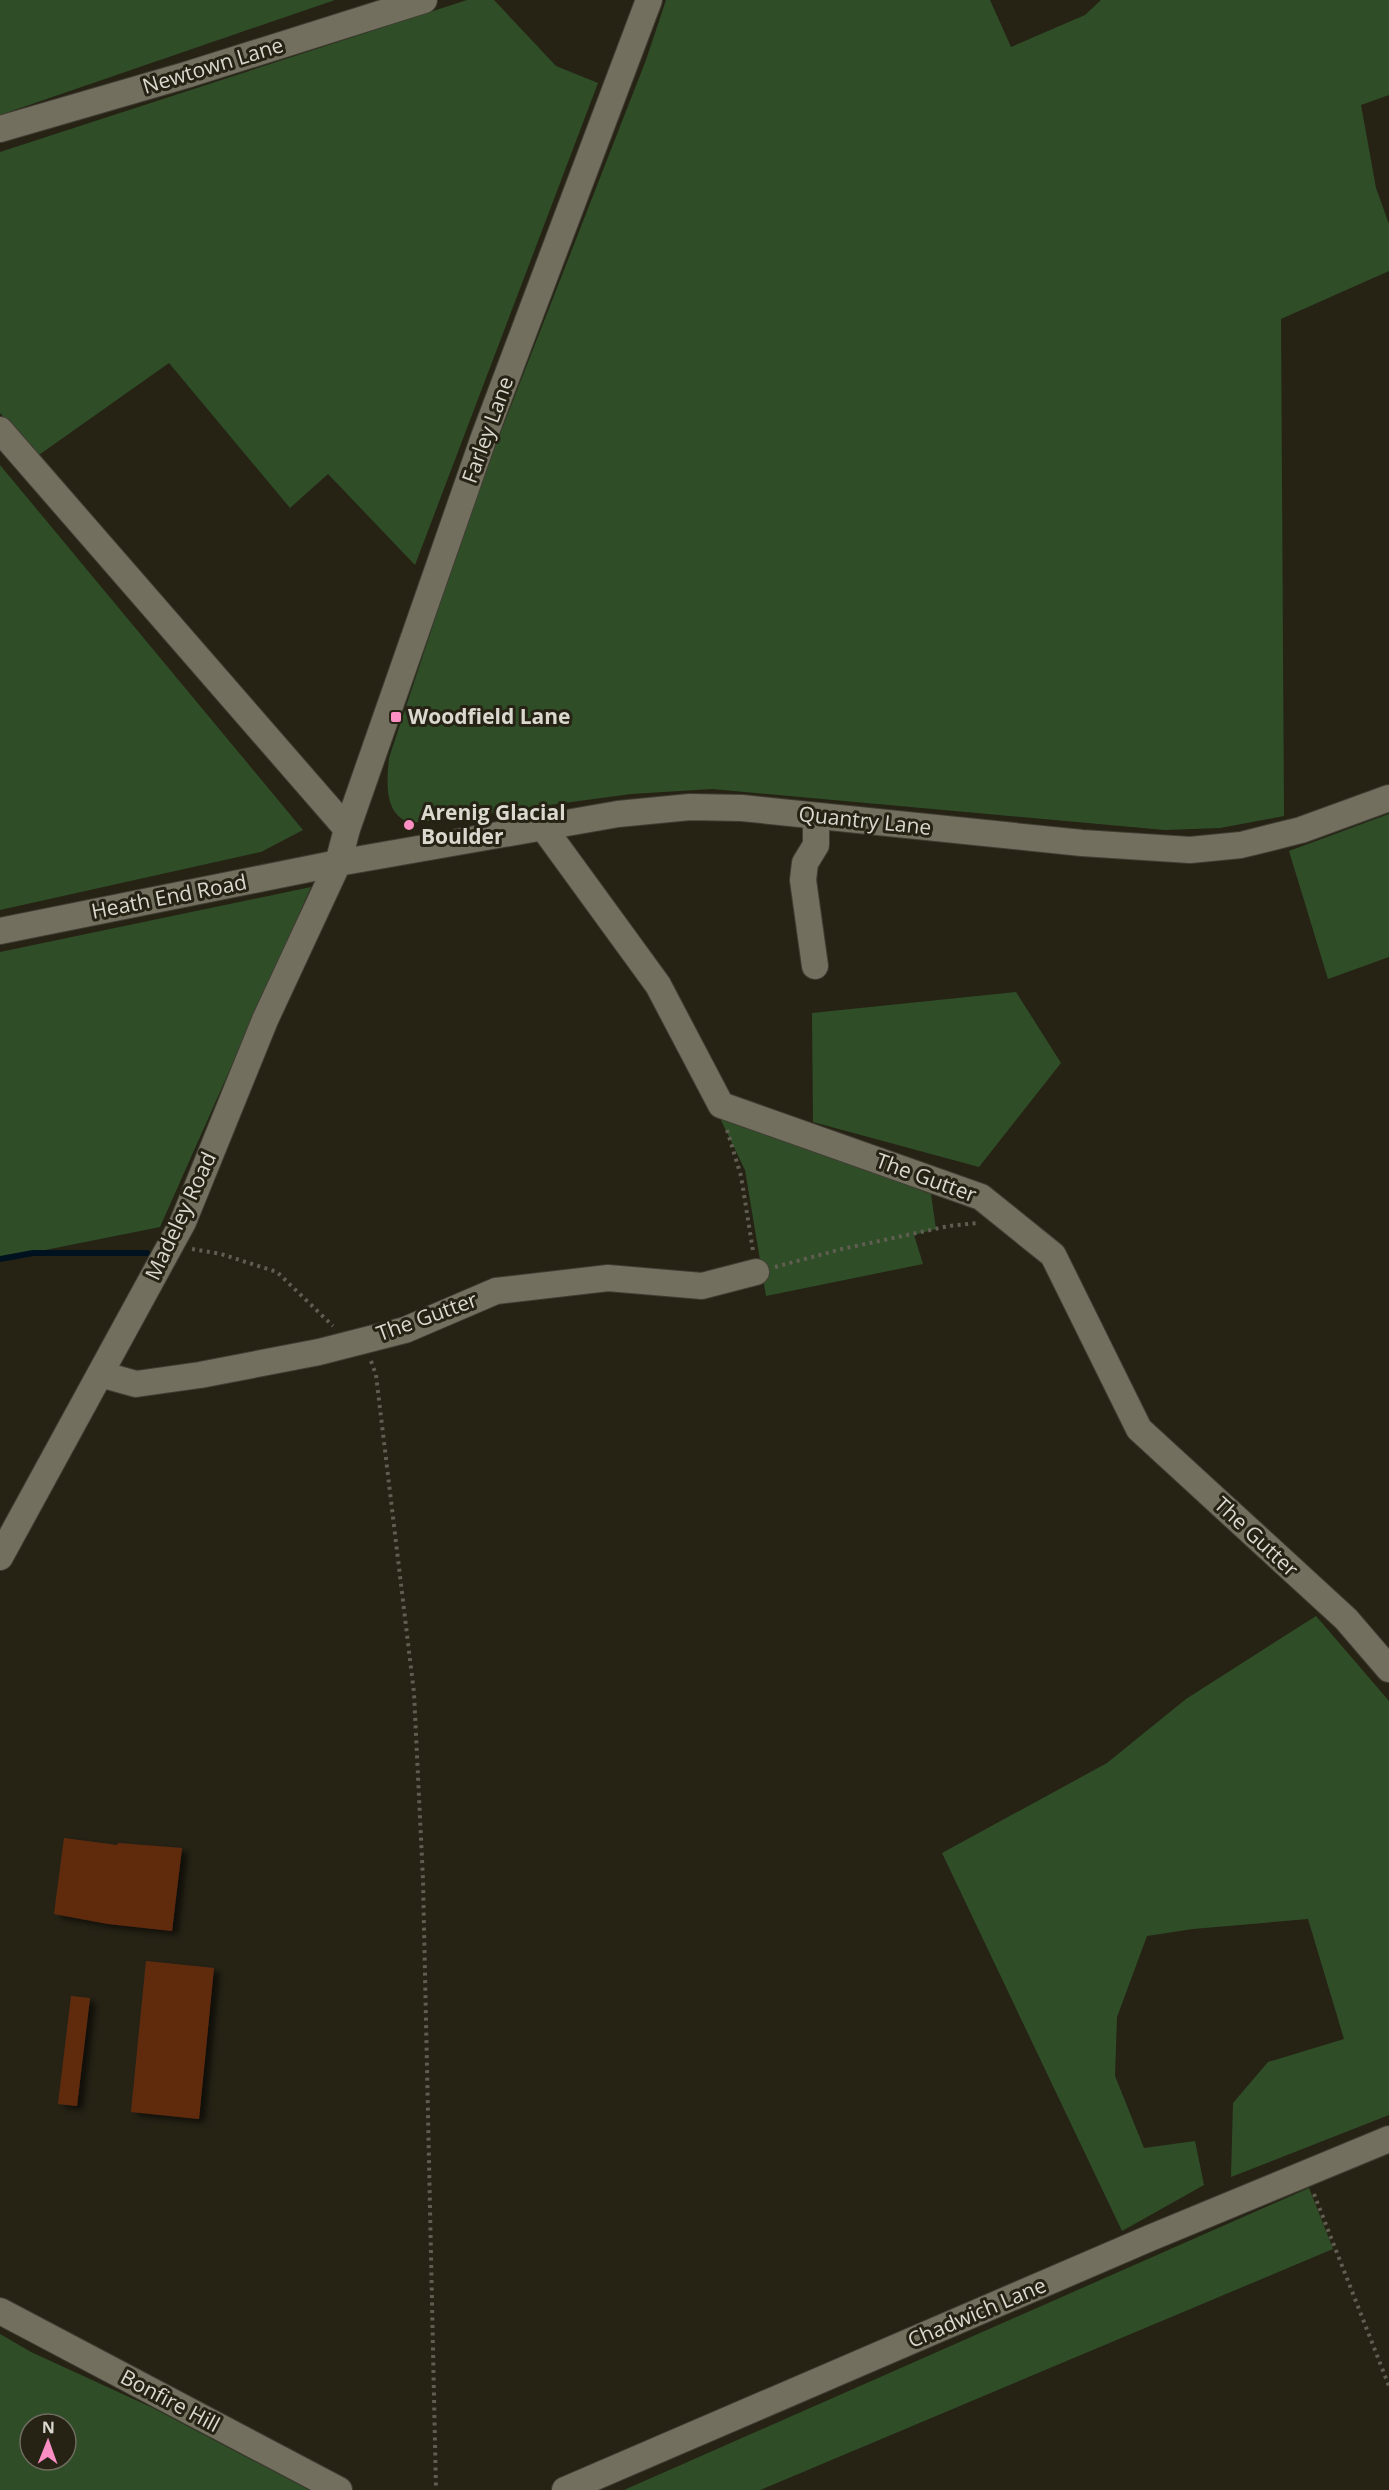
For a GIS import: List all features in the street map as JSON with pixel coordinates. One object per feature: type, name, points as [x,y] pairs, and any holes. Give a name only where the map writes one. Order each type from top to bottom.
[{"type":"street","name":"Newtown Lane","points":[[0,129],[186,75],[424,0]]},
{"type":"street","name":"Farley Lane","points":[[338,863],[347,830],[484,437],[649,0]]},
{"type":"street","points":[[0,429],[347,830]]},
{"type":"street","name":"Quantry Lane","points":[[338,863],[618,814],[690,807],[742,808],[1082,843],[1190,850],[1241,845],[1301,830],[1389,798]]},
{"type":"street","points":[[814,966],[803,880],[805,863],[816,845],[816,816]]},
{"type":"street","points":[[543,827],[658,985],[719,1100]]},
{"type":"street","name":"Heath End Road","points":[[0,931],[338,863]]},
{"type":"street","name":"Madeley Road","points":[[0,1557],[183,1222],[265,1020],[338,863]]},
{"type":"street","name":"The Gutter","points":[[719,1100],[721,1105],[981,1197],[1053,1255],[1139,1429],[1346,1619],[1389,1669]]},
{"type":"street","name":"The Gutter","points":[[100,1374],[136,1384],[200,1375],[319,1352],[405,1330],[496,1292],[608,1278],[702,1286],[756,1272]]},
{"type":"street","name":"Chadwich Lane","points":[[565,2490],[1389,2139]]},
{"type":"street","name":"Bonfire Hill","points":[[0,2311],[339,2490]]},
{"type":"path","points":[[719,1100],[741,1176],[756,1272],[842,1249],[949,1226],[974,1224],[1006,1217]]},
{"type":"path","points":[[170,1245],[221,1254],[277,1272],[350,1343],[364,1345],[376,1375],[414,1693],[423,1880],[436,2490]]},
{"type":"path","points":[[1306,2173],[1389,2386]]},
{"type":"green space","points":[[0,0],[335,0],[0,115]]},
{"type":"green space","points":[[467,0],[494,0],[556,66],[598,83],[415,565],[328,474],[290,508],[169,363],[36,457],[0,413],[0,152]]},
{"type":"green space","points":[[666,0],[990,0],[1011,47],[1085,15],[1101,0],[1389,0],[1389,95],[1361,105],[1376,188],[1389,224],[1389,271],[1281,319],[1284,816],[1220,828],[1165,830],[712,789],[631,794],[416,822],[409,822],[401,818],[395,811],[388,794],[389,758],[475,498],[646,60]]},
{"type":"green space","points":[[0,465],[303,830],[261,852],[0,910]]},
{"type":"green space","points":[[1389,814],[1389,957],[1328,979],[1289,851]]},
{"type":"green space","points":[[311,887],[160,1227],[0,1259],[0,952]]},
{"type":"green space","points":[[1016,992],[1061,1063],[979,1167],[813,1122],[812,1013]]},
{"type":"green space","points":[[718,1114],[931,1194],[936,1229],[914,1235],[923,1264],[766,1296],[745,1170]]},
{"type":"green space","points":[[1316,1616],[1389,1701],[1389,2115],[1231,2177],[1233,2103],[1268,2062],[1344,2039],[1308,1919],[1193,1929],[1147,1936],[1117,2017],[1115,2076],[1144,2148],[1195,2141],[1204,2185],[1122,2231],[942,1853],[1107,1763],[1186,1699]]},
{"type":"green space","points":[[1309,2188],[1333,2249],[760,2490],[624,2490]]},
{"type":"green space","points":[[0,2334],[31,2352],[153,2408],[309,2490],[0,2490]]},
{"type":"building","points":[[64,1838],[117,1845],[118,1843],[182,1848],[172,1931],[108,1924],[54,1914]]},
{"type":"building","points":[[146,1961],[214,1968],[199,2119],[131,2112]]},
{"type":"building","points":[[71,1996],[90,1998],[77,2106],[58,2104]]},
{"type":"waterway","points":[[0,1259],[33,1253],[147,1253]]},
{"type":"place","name":"Woodfield Lane","points":[[396,717]]},
{"type":"place","name":"Arenig Glacial Boulder","points":[[409,825]]}]
